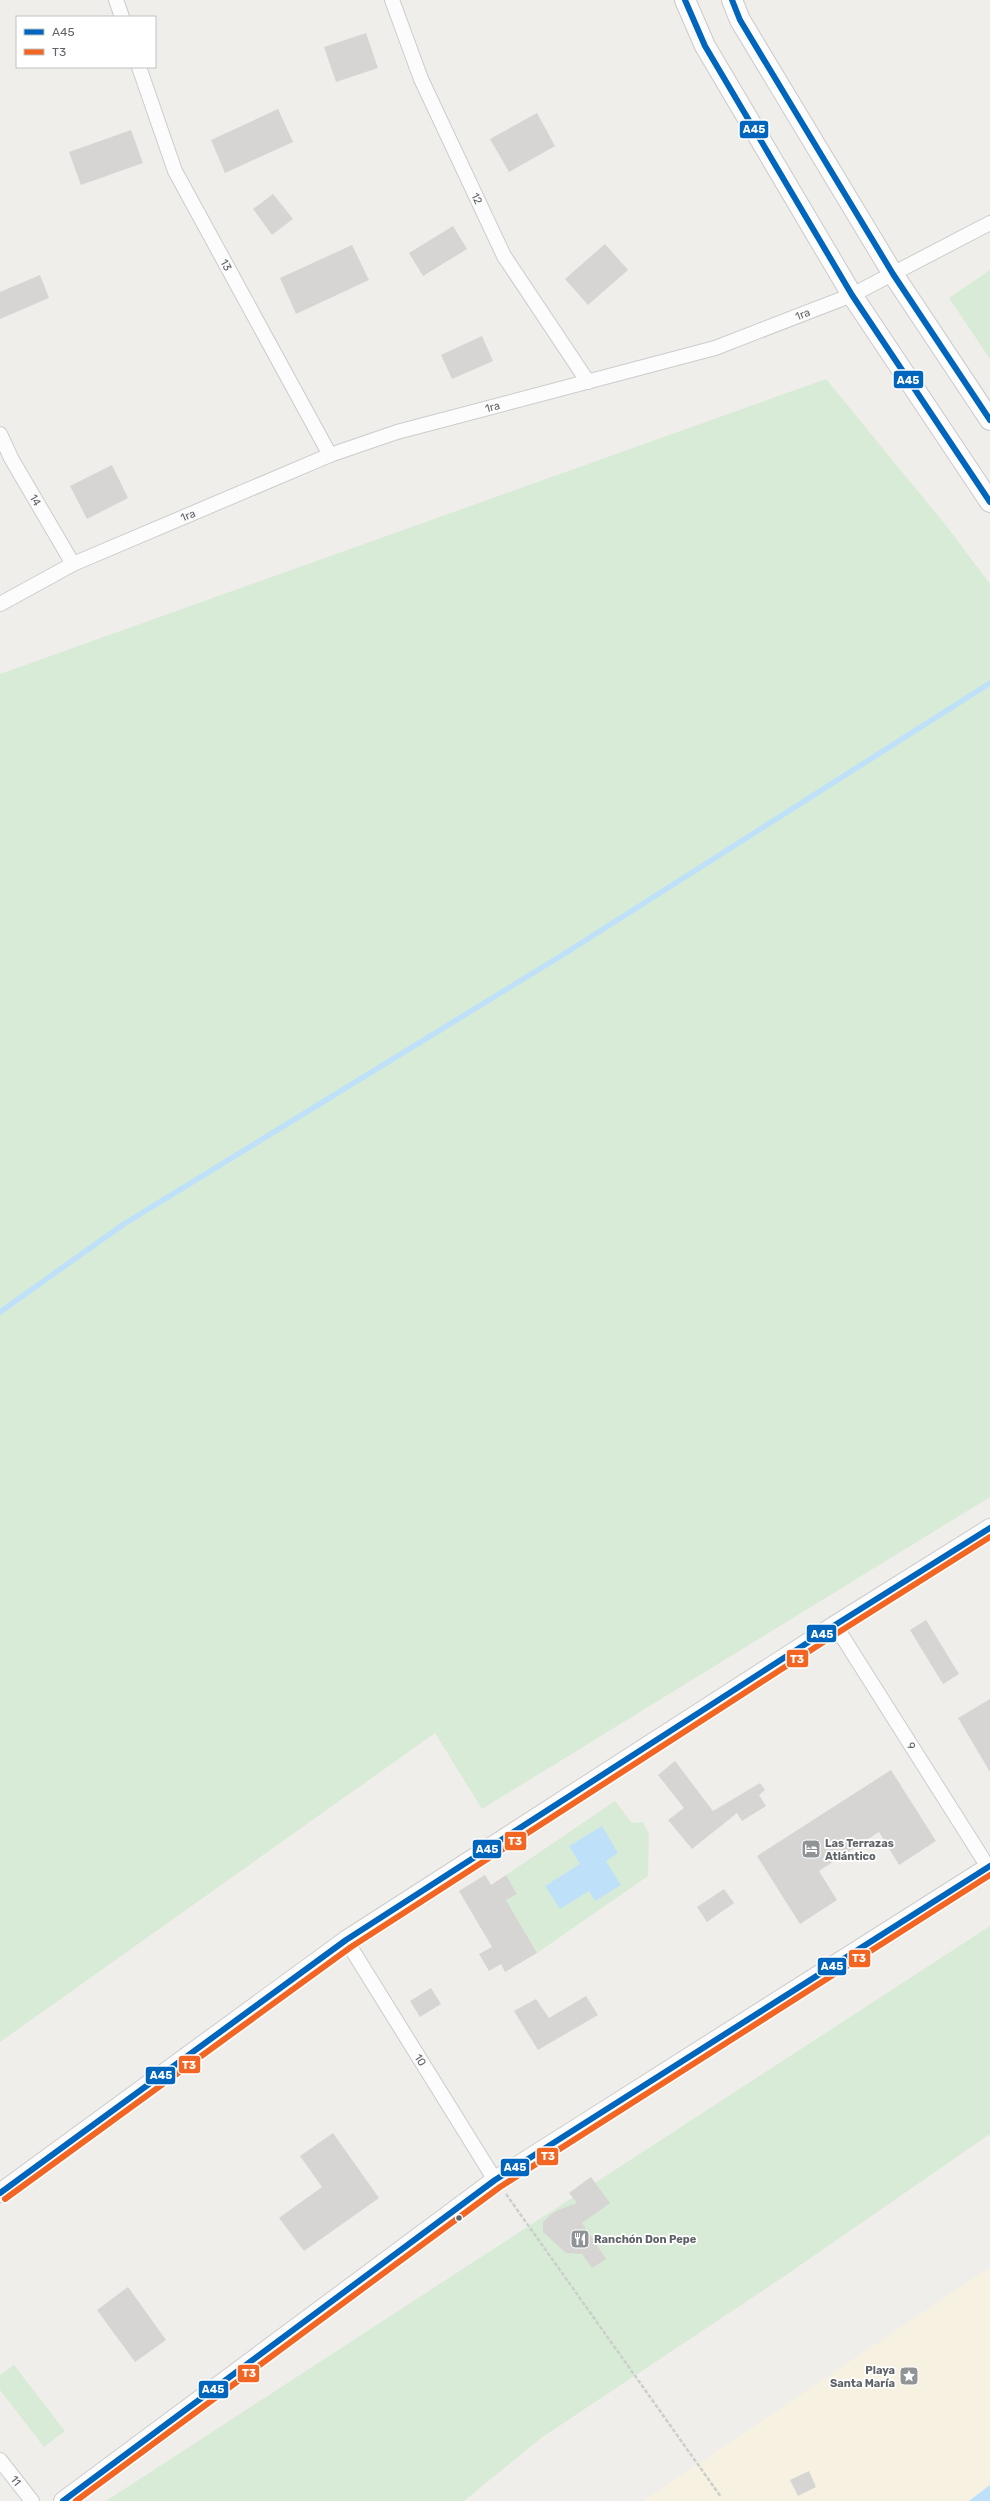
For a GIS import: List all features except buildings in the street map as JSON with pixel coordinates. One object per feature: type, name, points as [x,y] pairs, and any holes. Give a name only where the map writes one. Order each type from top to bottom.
[{"type":"main road","points":[[685,0],[705,46],[852,295],[990,502]]},
{"type":"main road","points":[[732,0],[740,20],[893,274],[990,420]]},
{"type":"street","points":[[116,0],[122,16]]},
{"type":"street","name":"12","points":[[392,0],[421,80],[504,256],[588,382]]},
{"type":"street","name":"13","points":[[139,68],[175,171],[330,455]]},
{"type":"street","name":"1ra","points":[[0,604],[73,564],[330,455],[397,432],[715,348],[852,295],[990,224]]},
{"type":"street","name":"14","points":[[0,434],[12,458],[73,564]]},
{"type":"street","points":[[0,2193],[346,1940],[835,1625],[990,1528]]},
{"type":"street","name":"9","points":[[835,1625],[989,1866]]},
{"type":"street","points":[[62,2501],[495,2180],[989,1866]]},
{"type":"street","name":"10","points":[[346,1940],[495,2180]]},
{"type":"street","name":"11","points":[[0,2460],[32,2501]]},
{"type":"path","points":[[495,2180],[720,2497]]},
{"type":"green space","points":[[990,270],[990,359],[949,298]]},
{"type":"green space","points":[[826,379],[948,528],[990,584],[990,1497],[482,1809],[435,1733],[0,2042],[0,674]]},
{"type":"green space","points":[[615,1801],[632,1823],[643,1822],[649,1834],[648,1876],[537,1953],[506,1900],[517,1894],[506,1875]]},
{"type":"green space","points":[[990,1926],[990,2134],[786,2275],[541,2438],[464,2501],[106,2501]]},
{"type":"green space","points":[[14,2365],[65,2431],[44,2447],[0,2390],[0,2375]]},
{"type":"sand","name":"Playa Santa María","points":[[990,2267],[990,2485],[969,2501],[643,2501]]},
{"type":"water","points":[[602,1826],[618,1853],[606,1861],[621,1885],[595,1901],[589,1891],[560,1909],[545,1886],[580,1864],[569,1846]]},
{"type":"water","points":[[990,2485],[990,2501],[969,2501]]},
{"type":"waterway","points":[[0,1312],[124,1224],[564,954],[990,683]]},
{"type":"transit line","name":"A45","points":[[685,0],[705,46],[852,295],[990,502]]},
{"type":"transit line","name":"A45","points":[[732,0],[740,20],[893,274],[990,420]]},
{"type":"transit line","name":"A45","points":[[0,2193],[346,1940],[835,1625],[990,1528]]},
{"type":"transit line","name":"T3","points":[[5,2199],[351,1947],[839,1632],[990,1537]]},
{"type":"transit line","name":"A45","points":[[63,2501],[495,2180],[990,1866]]},
{"type":"transit line","name":"T3","points":[[76,2501],[500,2187],[990,1875]]},
{"type":"place","name":"Las Terrazas Atlántico","points":[[811,1849]]},
{"type":"place","name":"Ranchón Don Pepe","points":[[580,2239]]},
{"type":"place","name":"Playa Santa María","points":[[909,2376]]}]
